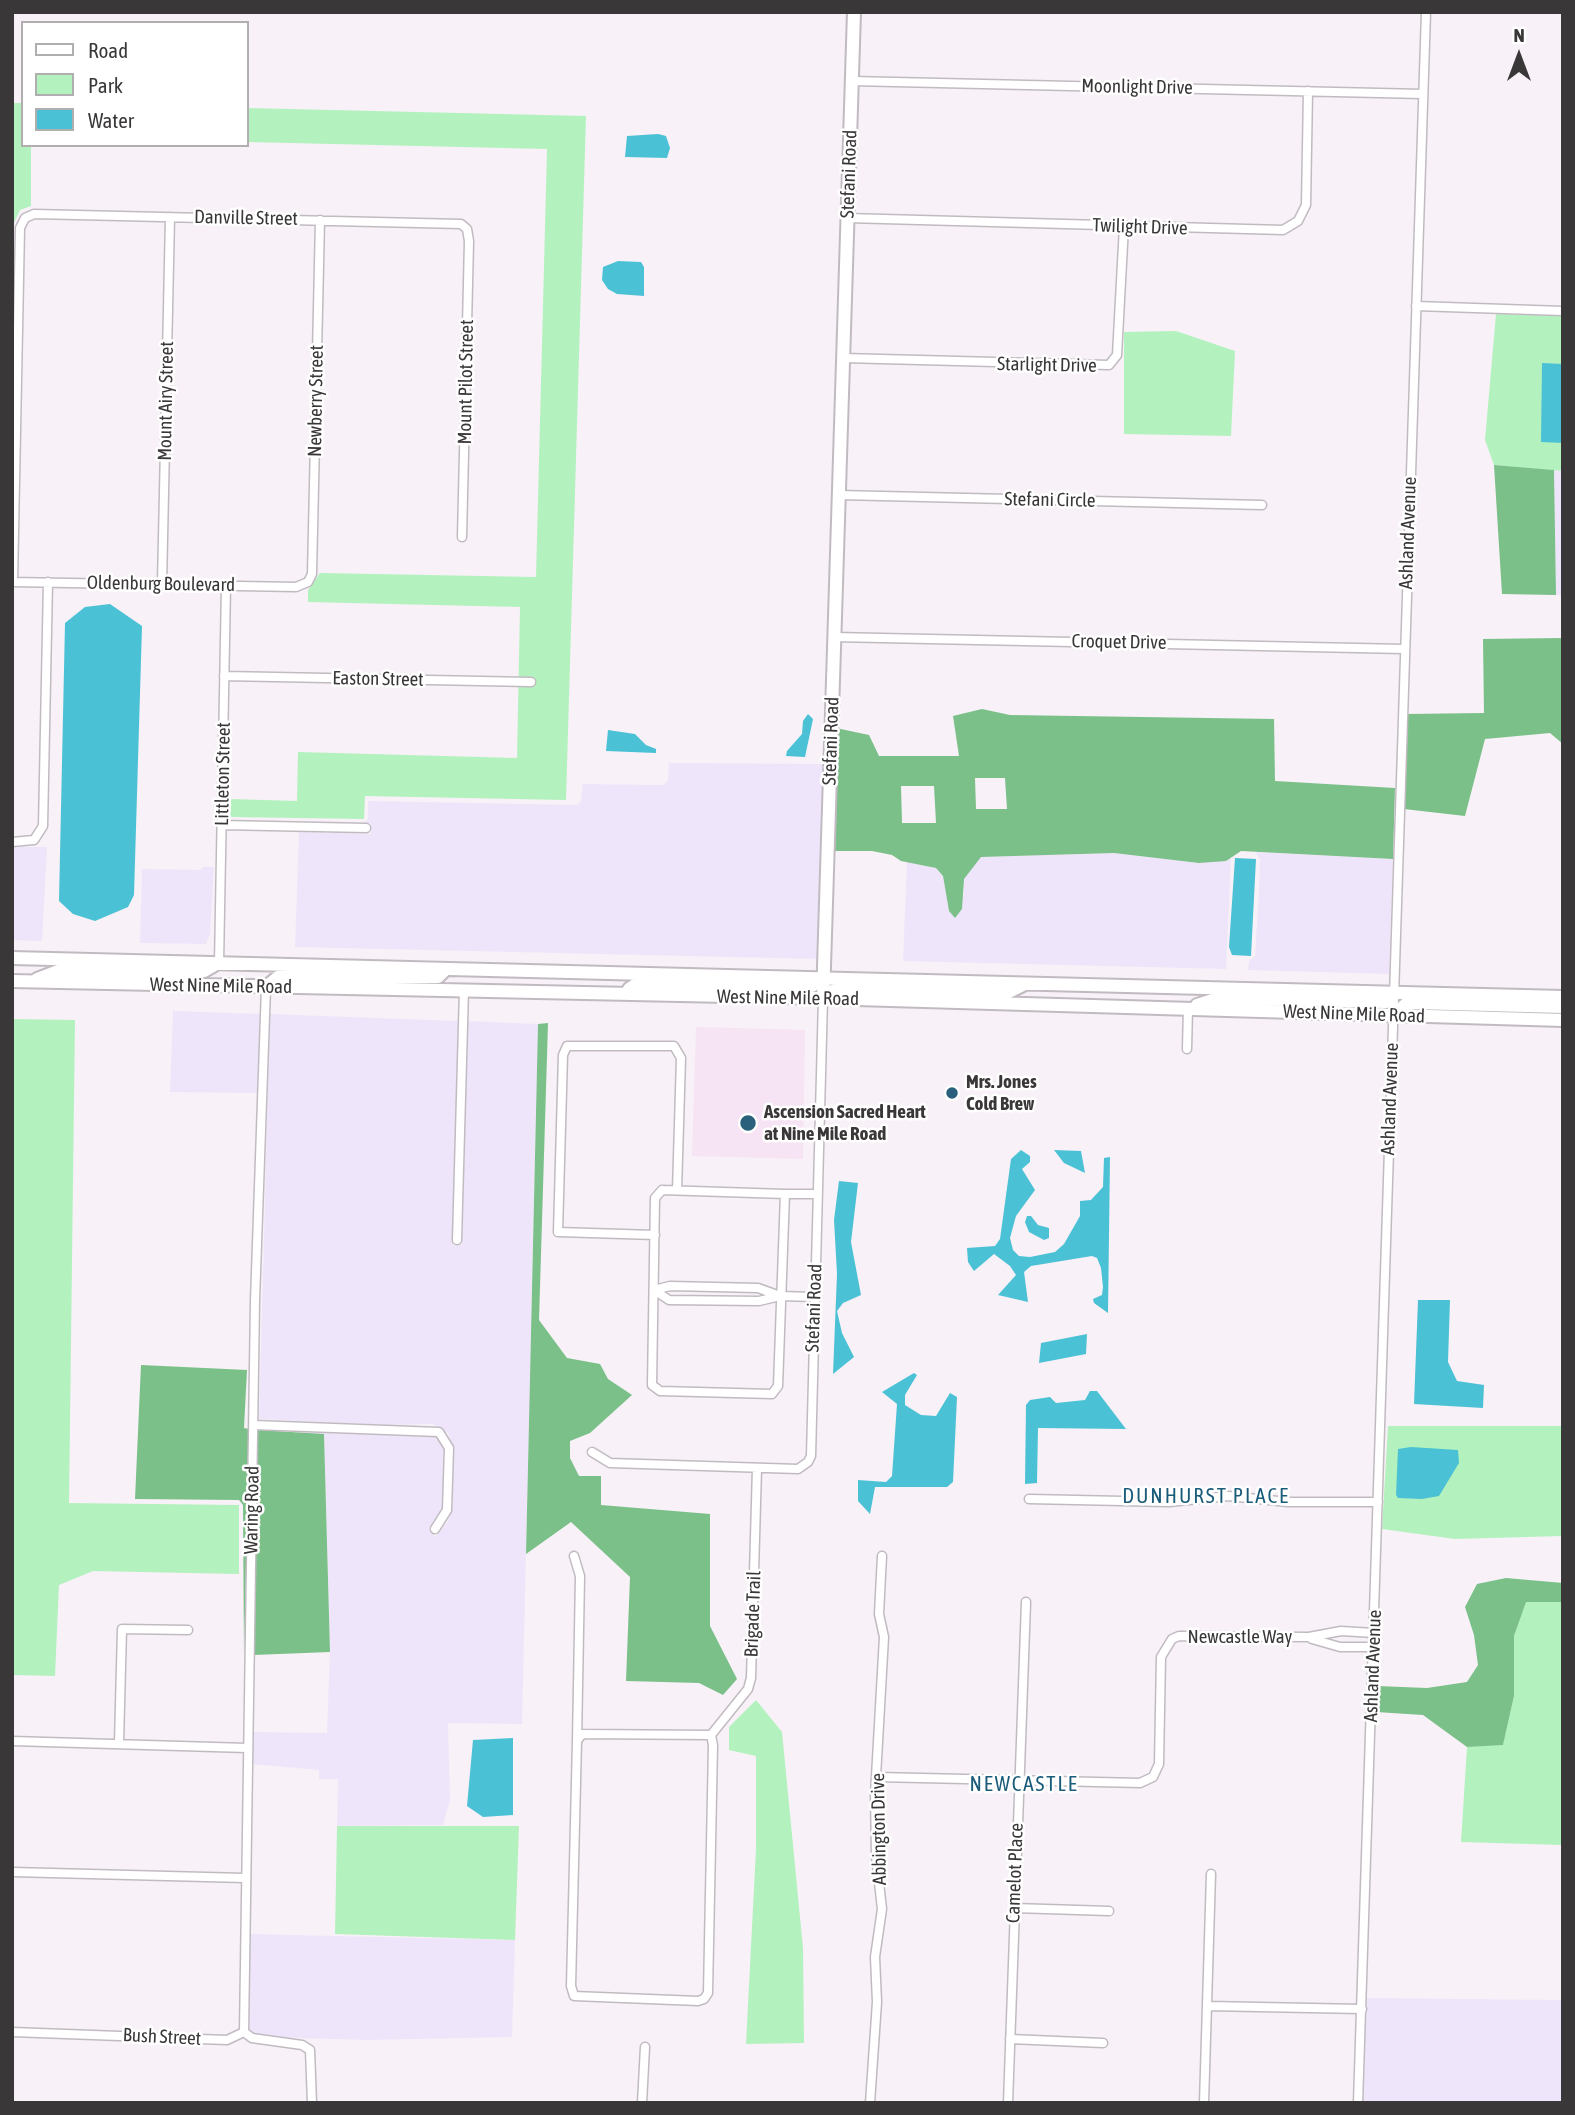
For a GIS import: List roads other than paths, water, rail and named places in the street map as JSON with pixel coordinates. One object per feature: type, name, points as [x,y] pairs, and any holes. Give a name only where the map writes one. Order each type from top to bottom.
[{"type":"main road","name":"Stefani Road","points":[[823,998],[854,12]]},
{"type":"main road","name":"West Nine Mile Road","points":[[12,958],[1563,997]]},
{"type":"main road","points":[[31,982],[58,971],[186,974],[204,971],[219,963]]},
{"type":"main road","points":[[266,987],[278,977],[438,977],[446,969]]},
{"type":"main road","points":[[623,993],[635,985],[812,986],[823,978]]},
{"type":"main road","name":"West Nine Mile Road","points":[[12,981],[823,998],[1563,1020]]},
{"type":"main road","points":[[823,998],[828,992],[845,988],[1009,992],[1027,983]]},
{"type":"main road","points":[[1188,1008],[1219,998],[1386,1002],[1394,993]]},
{"type":"main road","points":[[1393,1015],[1406,1004],[1417,1003],[1563,1007]]},
{"type":"street","name":"Ashland Avenue","points":[[1358,2103],[1426,12]]},
{"type":"street","name":"Moonlight Drive","points":[[852,81],[1423,94]]},
{"type":"street","name":"Twilight Drive","points":[[847,218],[1276,231],[1291,227],[1303,214],[1306,205],[1308,91]]},
{"type":"street","name":"Danville Street","points":[[15,331],[20,228],[25,218],[34,214],[458,222],[466,228]]},
{"type":"street","name":"Mount Airy Street","points":[[162,584],[170,217]]},
{"type":"street","name":"Newberry Street","points":[[308,582],[312,574],[320,220]]},
{"type":"street","name":"Starlight Drive","points":[[843,358],[1109,365],[1118,355],[1125,226]]},
{"type":"street","name":"Mount Pilot Street","points":[[462,537],[469,241],[466,228]]},
{"type":"street","points":[[1416,306],[1563,311]]},
{"type":"street","points":[[12,582],[15,331]]},
{"type":"street","name":"Stefani Circle","points":[[839,495],[1262,505]]},
{"type":"street","name":"Oldenburg Boulevard","points":[[12,582],[296,587],[308,582]]},
{"type":"street","points":[[12,842],[34,840],[43,826],[48,582]]},
{"type":"street","name":"Littleton Street","points":[[219,963],[226,586]]},
{"type":"street","name":"Croquet Drive","points":[[834,637],[1404,649]]},
{"type":"street","name":"Easton Street","points":[[225,676],[531,682]]},
{"type":"street","points":[[222,825],[366,828]]},
{"type":"street","name":"Waring Road","points":[[244,2032],[247,1748],[266,987]]},
{"type":"street","points":[[457,1240],[464,989]]},
{"type":"street","name":"Stefani Road","points":[[757,1468],[798,1469],[803,1467],[811,1456],[823,998]]},
{"type":"street","points":[[1187,1049],[1188,1008]]},
{"type":"street","points":[[655,1235],[558,1232],[563,1055],[567,1046],[674,1046],[681,1058],[677,1190]]},
{"type":"street","points":[[785,1194],[778,1386],[772,1394],[660,1391],[652,1385],[655,1198],[662,1190],[818,1195]]},
{"type":"street","points":[[654,1290],[670,1286],[758,1288],[780,1296]]},
{"type":"street","points":[[654,1290],[669,1300],[760,1301],[780,1296],[814,1297]]},
{"type":"street","points":[[254,1425],[439,1432],[449,1448],[447,1510],[435,1530]]},
{"type":"street","points":[[592,1452],[610,1463],[757,1468]]},
{"type":"street","name":"Brigade Trail","points":[[711,1735],[748,1689],[751,1678],[757,1468]]},
{"type":"street","points":[[1029,1499],[1169,1502],[1228,1496],[1288,1502],[1378,1502]]},
{"type":"street","points":[[574,1556],[580,1576],[571,1986],[575,1996],[594,1998],[704,1999],[708,1993],[713,1745],[711,1735],[582,1734],[577,1741]]},
{"type":"street","name":"Abbington Drive","points":[[870,2103],[877,2002],[875,1957],[882,1909],[876,1856],[884,1637],[879,1614],[882,1556]]},
{"type":"street","name":"Camelot Place","points":[[1008,2103],[1018,1780],[1027,1602]]},
{"type":"street","points":[[119,1743],[122,1629],[188,1630]]},
{"type":"street","name":"Newcastle Way","points":[[877,1777],[1136,1783],[1153,1777],[1160,1764],[1161,1657],[1172,1639],[1179,1636],[1309,1637],[1340,1631],[1374,1633]]},
{"type":"street","name":"Newcastle Way","points":[[1309,1637],[1340,1647],[1374,1647]]},
{"type":"street","points":[[12,1741],[247,1748]]},
{"type":"street","points":[[12,1872],[245,1878]]},
{"type":"street","points":[[1204,2103],[1211,1874]]},
{"type":"street","points":[[1014,1908],[1109,1911]]},
{"type":"street","points":[[1207,2006],[1362,2009]]},
{"type":"street","name":"Bush Street","points":[[12,2032],[228,2040],[244,2032],[251,2038],[307,2047],[312,2054],[312,2103]]},
{"type":"street","points":[[1010,2039],[1103,2043]]},
{"type":"street","points":[[642,2103],[645,2047]]},
{"type":"water","points":[[627,136],[666,136],[670,148],[667,158],[625,157]]},
{"type":"water","points":[[618,261],[641,262],[644,267],[644,296],[617,294],[608,289],[602,280],[603,267]]},
{"type":"water","points":[[1542,363],[1563,364],[1563,443],[1541,442]]},
{"type":"water","points":[[110,604],[142,626],[134,895],[128,907],[95,921],[73,914],[59,901],[65,623],[85,607]]},
{"type":"water","points":[[808,714],[813,719],[805,757],[786,756],[787,751],[802,734],[803,721]]},
{"type":"water","points":[[608,730],[635,734],[646,745],[656,749],[656,753],[606,751]]},
{"type":"water","points":[[1235,858],[1256,859],[1251,956],[1232,955],[1229,947]]},
{"type":"water","points":[[1021,1150],[1030,1156],[1030,1162],[1022,1169],[1035,1190],[1016,1216],[1010,1238],[1013,1250],[1019,1256],[1030,1257],[1055,1252],[1064,1244],[1080,1216],[1080,1201],[1091,1200],[1103,1187],[1104,1158],[1110,1157],[1108,1313],[1094,1303],[1093,1299],[1102,1295],[1103,1287],[1101,1268],[1097,1258],[1092,1256],[1031,1266],[1024,1272],[1028,1302],[998,1295],[1016,1275],[1010,1266],[994,1254],[974,1271],[968,1262],[967,1248],[995,1246],[1000,1239],[1011,1159]]},
{"type":"water","points":[[1054,1150],[1081,1151],[1085,1173],[1064,1163]]},
{"type":"water","points":[[839,1181],[858,1183],[851,1242],[861,1295],[843,1303],[837,1311],[842,1333],[854,1357],[833,1374],[837,1274],[834,1220]]},
{"type":"water","points":[[1027,1216],[1031,1216],[1038,1225],[1049,1228],[1049,1238],[1044,1240],[1029,1232],[1025,1222]]},
{"type":"water","points":[[1418,1300],[1450,1300],[1448,1362],[1457,1381],[1484,1385],[1483,1408],[1414,1404]]},
{"type":"water","points":[[1087,1334],[1086,1354],[1039,1363],[1041,1343]]},
{"type":"water","points":[[914,1373],[917,1375],[905,1395],[905,1405],[921,1415],[936,1416],[950,1393],[957,1397],[953,1482],[947,1487],[875,1487],[870,1514],[858,1501],[858,1480],[886,1482],[892,1476],[897,1404],[882,1392]]},
{"type":"water","points":[[1090,1391],[1097,1391],[1126,1429],[1038,1428],[1037,1483],[1025,1484],[1026,1405],[1030,1400],[1050,1397],[1056,1403],[1085,1400]]},
{"type":"water","points":[[1411,1447],[1458,1450],[1459,1463],[1439,1496],[1422,1499],[1398,1498],[1396,1495],[1398,1449]]},
{"type":"water","points":[[513,1738],[513,1815],[483,1817],[467,1806],[473,1740]]},
{"type":"place","name":"Mrs. Jones Cold Brew","points":[[952,1093]]},
{"type":"place","name":"Ascension Sacred Heart at Nine Mile Road","points":[[748,1123]]},
{"type":"district","name":"DUNHURST PLACE","points":[[1206,1496]]},
{"type":"district","name":"NEWCASTLE","points":[[1024,1784]]}]
